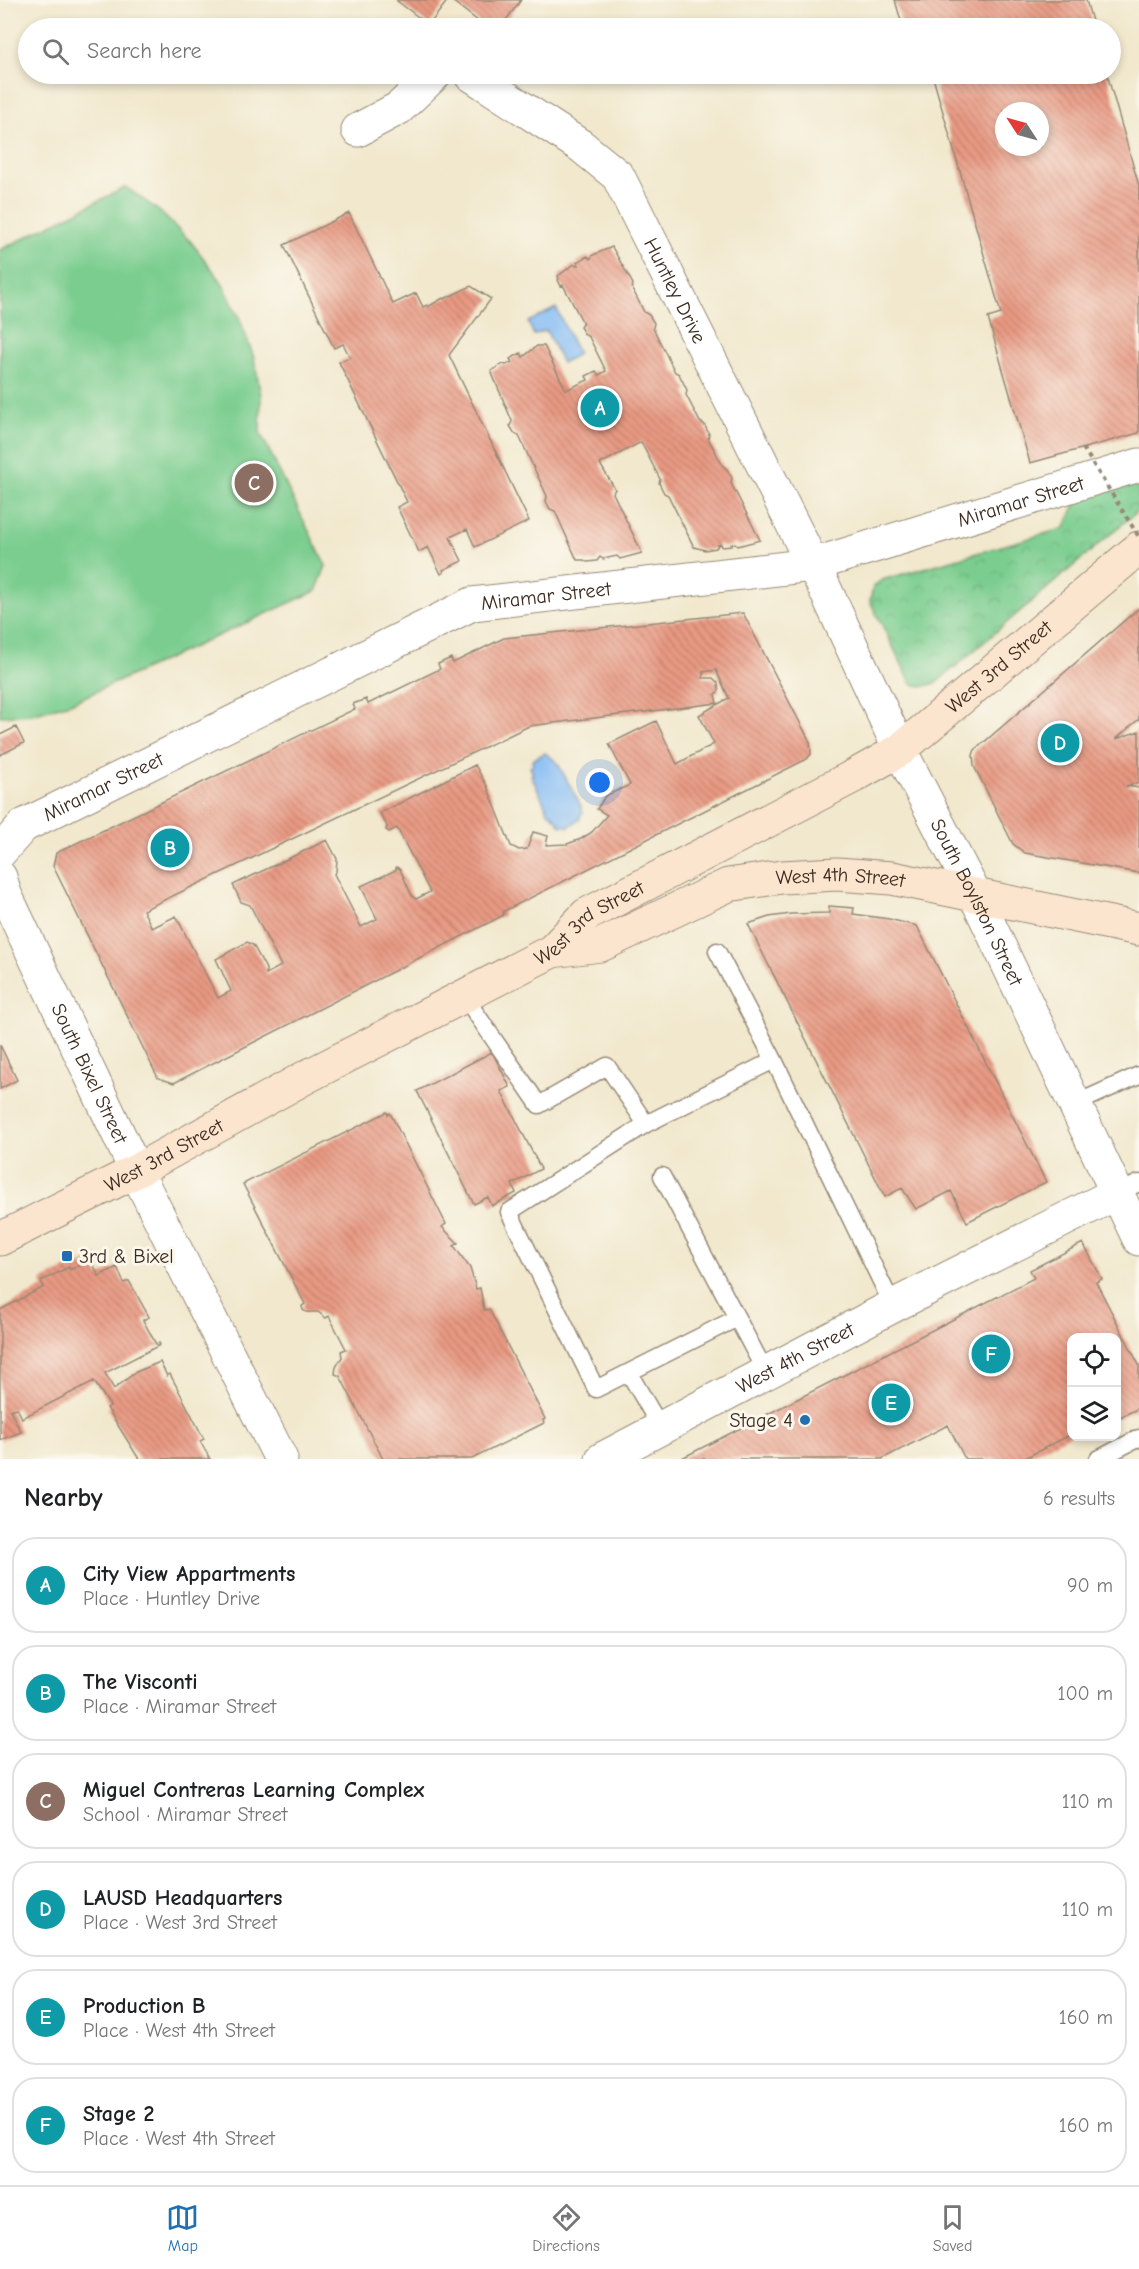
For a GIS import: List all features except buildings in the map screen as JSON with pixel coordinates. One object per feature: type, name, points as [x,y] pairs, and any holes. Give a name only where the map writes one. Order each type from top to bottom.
[{"type":"main road","name":"West 3rd Street","points":[[0,1239],[136,1171],[306,1077],[552,951],[586,915],[900,750],[1139,548]]},
{"type":"main road","name":"West 4th Street","points":[[552,951],[601,945],[728,885],[782,877],[837,874],[892,878],[1139,929]]},
{"type":"street","points":[[358,130],[399,108],[424,84]]},
{"type":"street","name":"Huntley Drive","points":[[485,84],[581,146],[618,176],[812,566]]},
{"type":"street","name":"Miramar Street","points":[[0,852],[23,826],[472,604],[812,566],[1139,465]]},
{"type":"street","name":"South Boylston Street","points":[[812,566],[900,750],[975,895],[1075,1104],[1128,1188],[1139,1239]]},
{"type":"street","name":"South Bixel Street","points":[[0,877],[5,894],[136,1171],[281,1459]]},
{"type":"street","name":"West 4th Street","points":[[602,1459],[893,1306],[1128,1188]]},
{"type":"lane","points":[[717,951],[774,1060],[893,1306]]},
{"type":"lane","points":[[464,996],[539,1105],[607,1066],[646,1124]]},
{"type":"lane","points":[[737,1318],[596,1389],[509,1212],[646,1124],[774,1060]]},
{"type":"lane","points":[[1075,1104],[1139,1075]]},
{"type":"lane","points":[[662,1176],[766,1373]]},
{"type":"lane","points":[[629,1373],[661,1428]]},
{"type":"lane","points":[[1098,1459],[1139,1438]]},
{"type":"path","points":[[1083,448],[1139,537]]},
{"type":"green space","points":[[126,187],[159,211],[191,242],[221,281],[239,317],[254,358],[261,396],[260,432],[326,566],[316,591],[73,702],[32,714],[0,716],[0,250]]},
{"type":"green space","points":[[1139,480],[1139,510],[936,683],[922,687],[911,683],[870,601],[873,587],[882,580],[1065,528],[1077,499]]},
{"type":"water","points":[[556,308],[578,354],[562,363],[546,330],[534,335],[528,322]]},
{"type":"water","points":[[545,753],[557,762],[581,806],[583,813],[580,819],[568,827],[561,826],[552,813],[549,813],[531,775],[533,774],[530,767],[533,765],[532,760]]},
{"type":"place","name":"City View Appartments","points":[[600,408]]},
{"type":"place","name":"Miguel Contreras Learning Complex","points":[[254,483]]},
{"type":"place","name":"LAUSD Headquarters","points":[[1060,743]]},
{"type":"place","name":"The Visconti","points":[[170,848]]},
{"type":"place","name":"3rd & Bixel","points":[[67,1256]]},
{"type":"place","name":"Stage 2","points":[[991,1354]]},
{"type":"place","name":"Production B","points":[[891,1403]]},
{"type":"place","name":"Stage 4","points":[[805,1420]]}]
